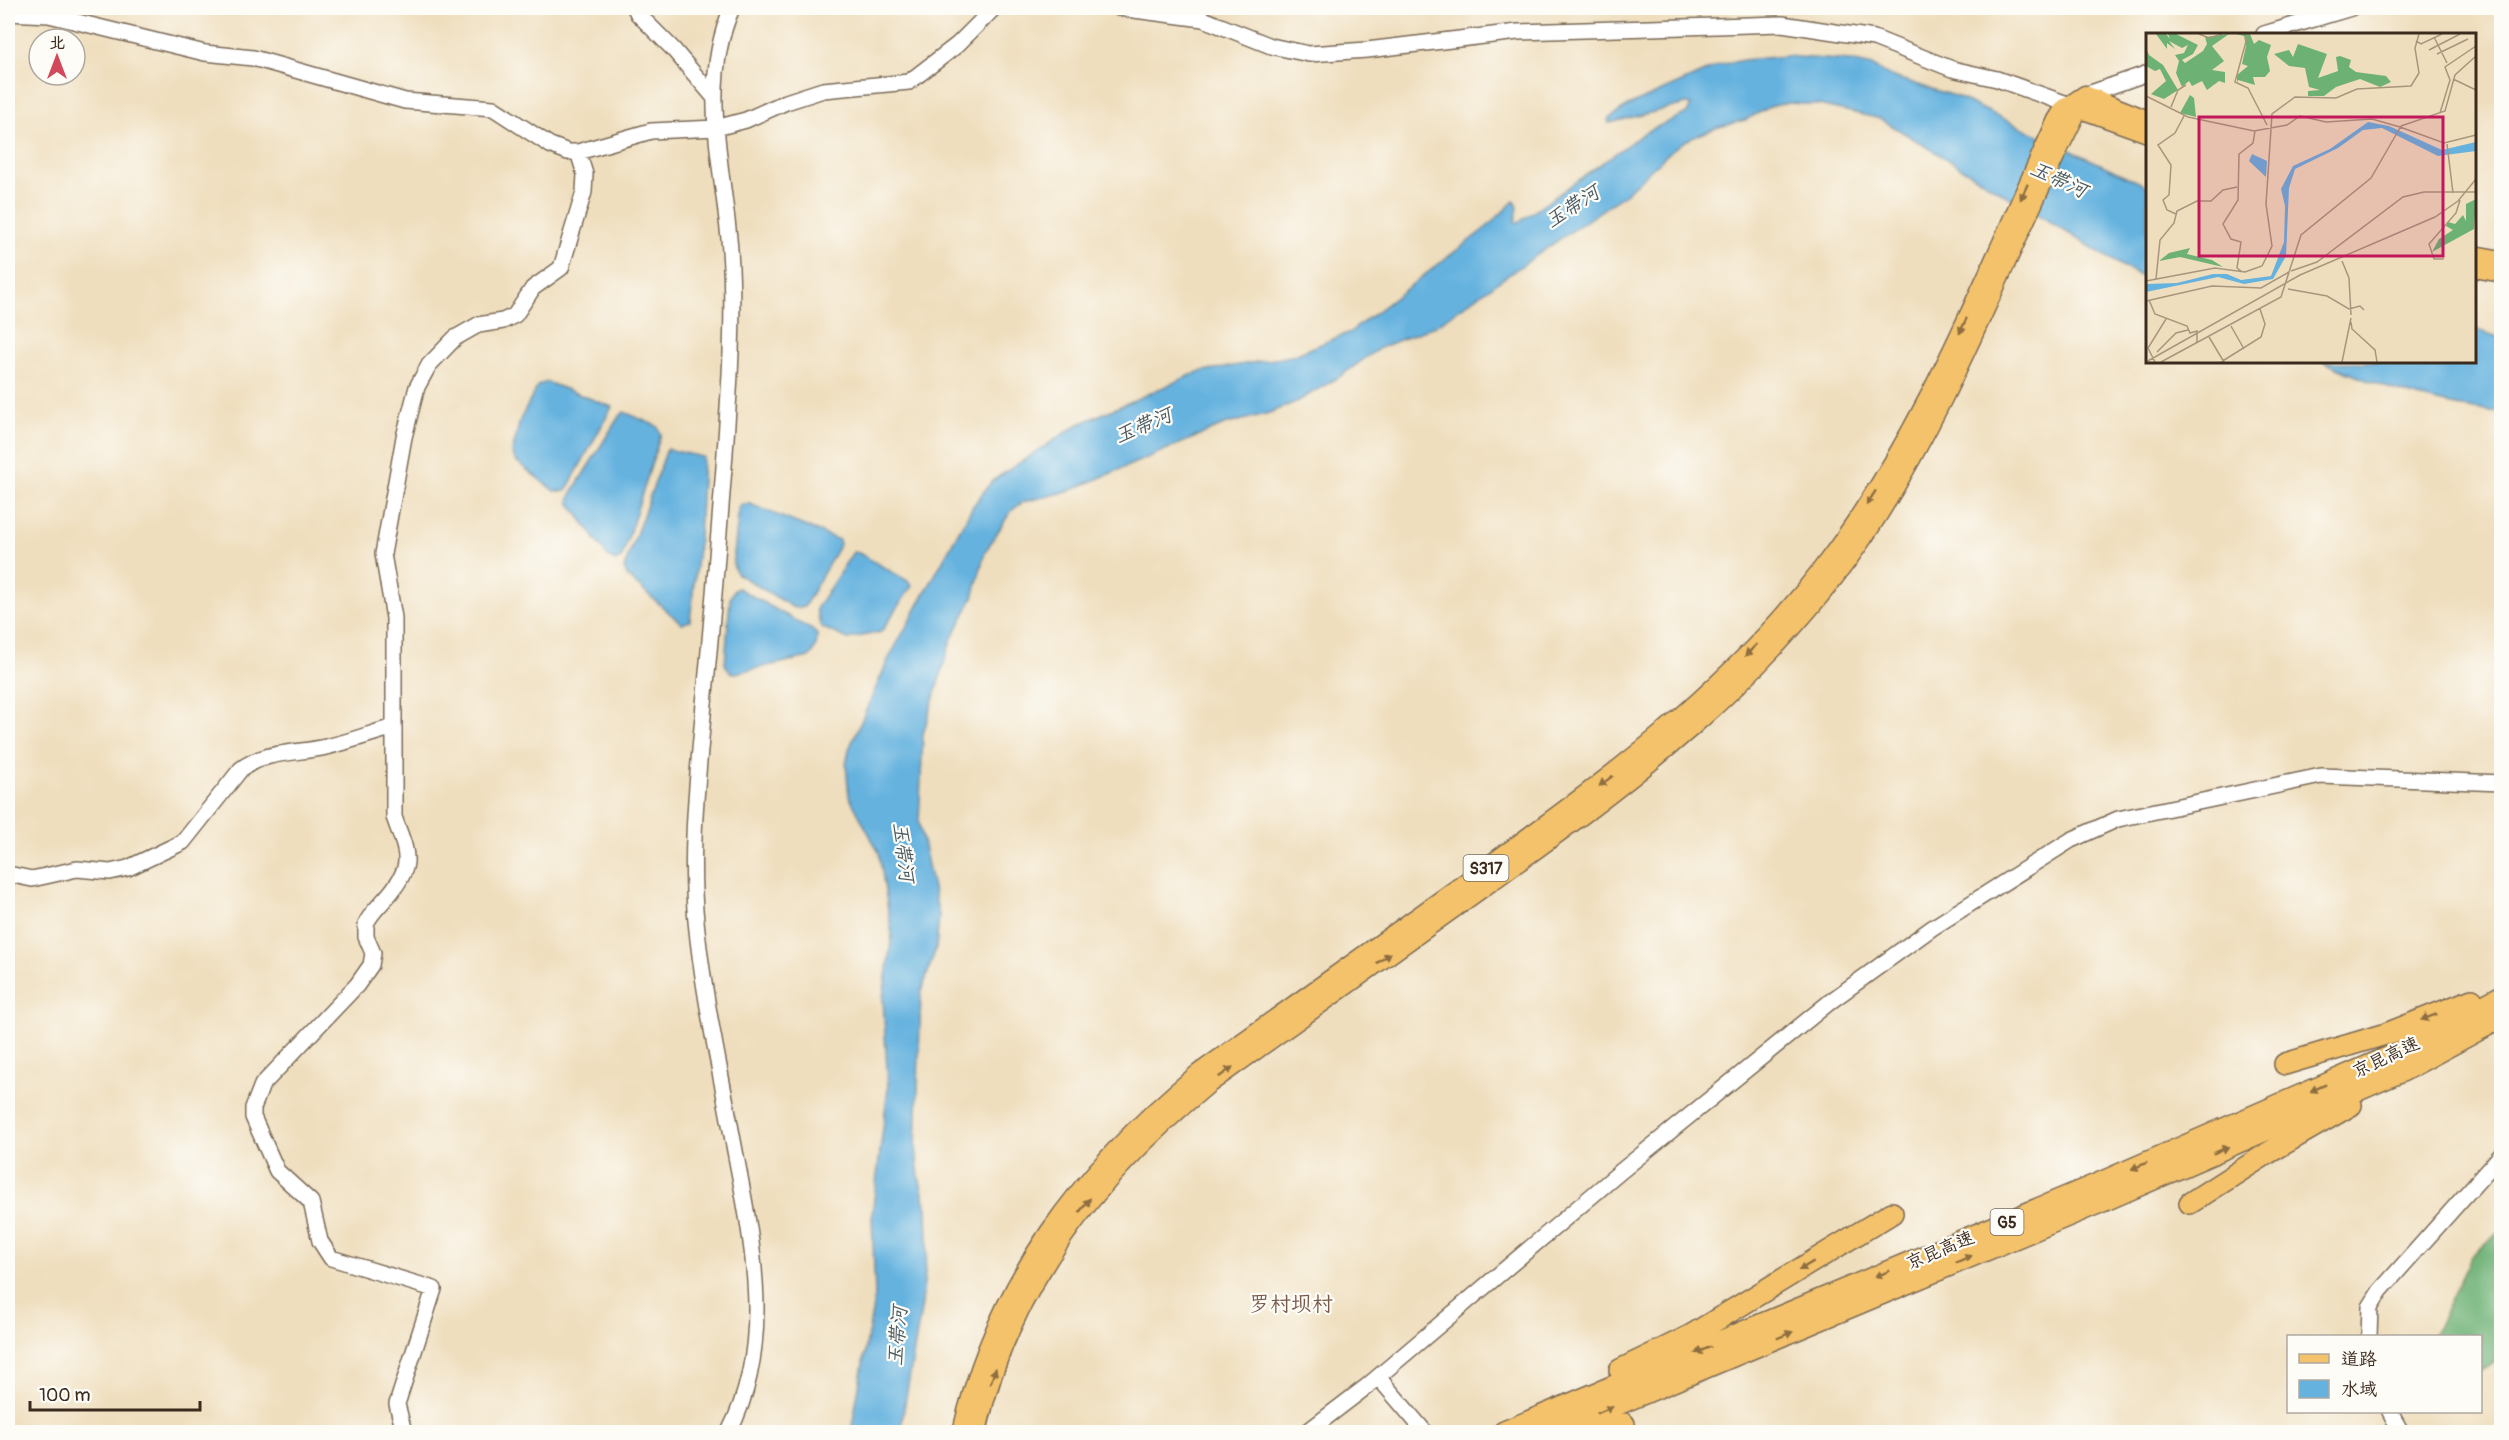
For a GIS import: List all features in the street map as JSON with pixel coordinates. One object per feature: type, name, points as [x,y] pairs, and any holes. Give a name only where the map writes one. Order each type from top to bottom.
[{"type":"highway","points":[[2285,1064],[2386,1034],[2462,1005],[2502,984]]},
{"type":"highway","name":"京昆高速","points":[[1504,1432],[2188,1145],[2396,1054],[2502,996]]},
{"type":"highway","name":"京昆高速","points":[[1551,1432],[2124,1192],[2413,1065],[2502,1017]]},
{"type":"highway","points":[[2190,1203],[2413,1065]]},
{"type":"highway","points":[[1492,1432],[1690,1336],[1892,1213]]},
{"type":"highway","points":[[1598,1432],[1624,1424]]},
{"type":"main road","points":[[2078,103],[2146,120]]},
{"type":"main road","points":[[2078,103],[2146,132]]},
{"type":"main road","name":"S317","points":[[977,1432],[1006,1341],[1045,1262],[1094,1194],[1150,1136],[1207,1085],[1575,821],[1663,754],[1733,688],[1803,615],[1841,568],[1897,485],[1953,379],[1994,274],[2064,122],[2078,103]]},
{"type":"main road","points":[[2476,255],[2502,260]]},
{"type":"main road","points":[[2476,268],[2502,273]]},
{"type":"main road","name":"S317","points":[[962,1432],[977,1378],[1016,1286],[1053,1223],[1108,1157],[1198,1074],[1576,803],[1654,743],[1723,678],[1792,606],[1829,559],[1884,477],[1994,274]]},
{"type":"street","points":[[635,8],[713,96]]},
{"type":"street","points":[[729,1432],[744,1398],[750,1369],[756,1331],[757,1295],[746,1207],[703,975],[694,896],[698,773],[716,571],[731,360],[730,254],[713,96],[719,44],[732,8]]},
{"type":"street","points":[[8,14],[50,15],[205,53],[253,58],[405,101],[493,108],[550,145],[568,152],[578,152],[651,131],[716,128],[746,120],[786,102],[823,90],[909,82],[957,45],[994,8]]},
{"type":"street","points":[[1119,8],[1203,19],[1271,46],[1309,54],[1367,50],[1518,32],[1782,24],[1874,38],[1952,69],[1997,79],[2078,103],[2146,74]]},
{"type":"street","points":[[2267,33],[2350,8]]},
{"type":"street","points":[[404,1432],[397,1404],[434,1289],[331,1258],[320,1241],[311,1203],[277,1171],[253,1117],[257,1095],[262,1085],[357,985],[371,965],[373,952],[366,937],[366,924],[397,885],[406,862],[405,840],[394,817],[394,618],[383,554],[404,437],[417,387],[429,365],[455,338],[478,325],[503,321],[515,315],[533,288],[561,268],[584,192],[585,174],[578,152]]},
{"type":"street","points":[[8,874],[32,879],[77,869],[110,872],[128,868],[183,842],[241,769],[254,760],[267,755],[326,747],[394,727]]},
{"type":"street","points":[[1307,1432],[1378,1377],[1620,1172],[1831,1001],[1932,928],[2071,840],[2118,819],[2321,776],[2502,783]]},
{"type":"street","points":[[2369,1335],[2370,1307],[2380,1291],[2502,1154]]},
{"type":"street","points":[[1378,1377],[1425,1432]]},
{"type":"street","points":[[2391,1413],[2401,1432]]},
{"type":"green space","points":[[2501,1230],[2501,1358],[2482,1370],[2482,1335],[2433,1335],[2472,1256]]},
{"type":"water","name":"玉带河","points":[[1786,56],[1850,61],[1873,66],[1887,75],[1957,97],[2146,186],[2146,278],[2127,269],[1881,119],[1819,105],[1788,103],[1772,106],[1745,120],[1715,128],[1685,141],[1672,150],[1625,194],[1436,325],[1378,349],[1339,377],[1298,401],[1269,413],[1224,425],[1069,491],[1023,502],[1011,511],[985,552],[973,598],[951,640],[923,734],[919,823],[939,916],[936,948],[921,993],[916,1146],[919,1177],[927,1209],[928,1241],[922,1304],[900,1432],[851,1432],[875,1295],[872,1215],[888,1088],[883,998],[892,935],[879,853],[849,796],[846,765],[849,749],[889,658],[973,506],[992,481],[1077,425],[1198,372],[1292,356],[1350,332],[1487,227],[1514,201],[1518,207],[1515,222],[1518,223],[1644,133],[1687,113],[1691,105],[1686,104],[1609,123],[1608,119],[1628,106],[1720,65],[1743,60]]},
{"type":"water","points":[[2476,329],[2501,338],[2501,412],[2433,401],[2367,380],[2326,363],[2476,363]]},
{"type":"water","points":[[547,382],[612,407],[566,491],[554,491],[516,461],[512,453],[520,420],[538,385]]},
{"type":"water","points":[[624,412],[657,426],[661,434],[622,557],[615,561],[608,557],[569,502],[571,494]]},
{"type":"water","points":[[667,449],[703,457],[699,539],[690,621],[682,624],[627,576],[624,568]]},
{"type":"water","points":[[742,504],[750,504],[839,540],[840,544],[804,607],[794,608],[736,573],[733,564],[739,507]]},
{"type":"water","points":[[853,552],[859,553],[908,581],[912,586],[881,632],[848,639],[821,627],[816,609]]},
{"type":"water","points":[[738,588],[814,631],[817,635],[816,644],[809,657],[735,673],[730,672],[725,664],[730,599],[734,590]]},
{"type":"district","name":"罗村坝村","points":[[1291,1304]]}]
